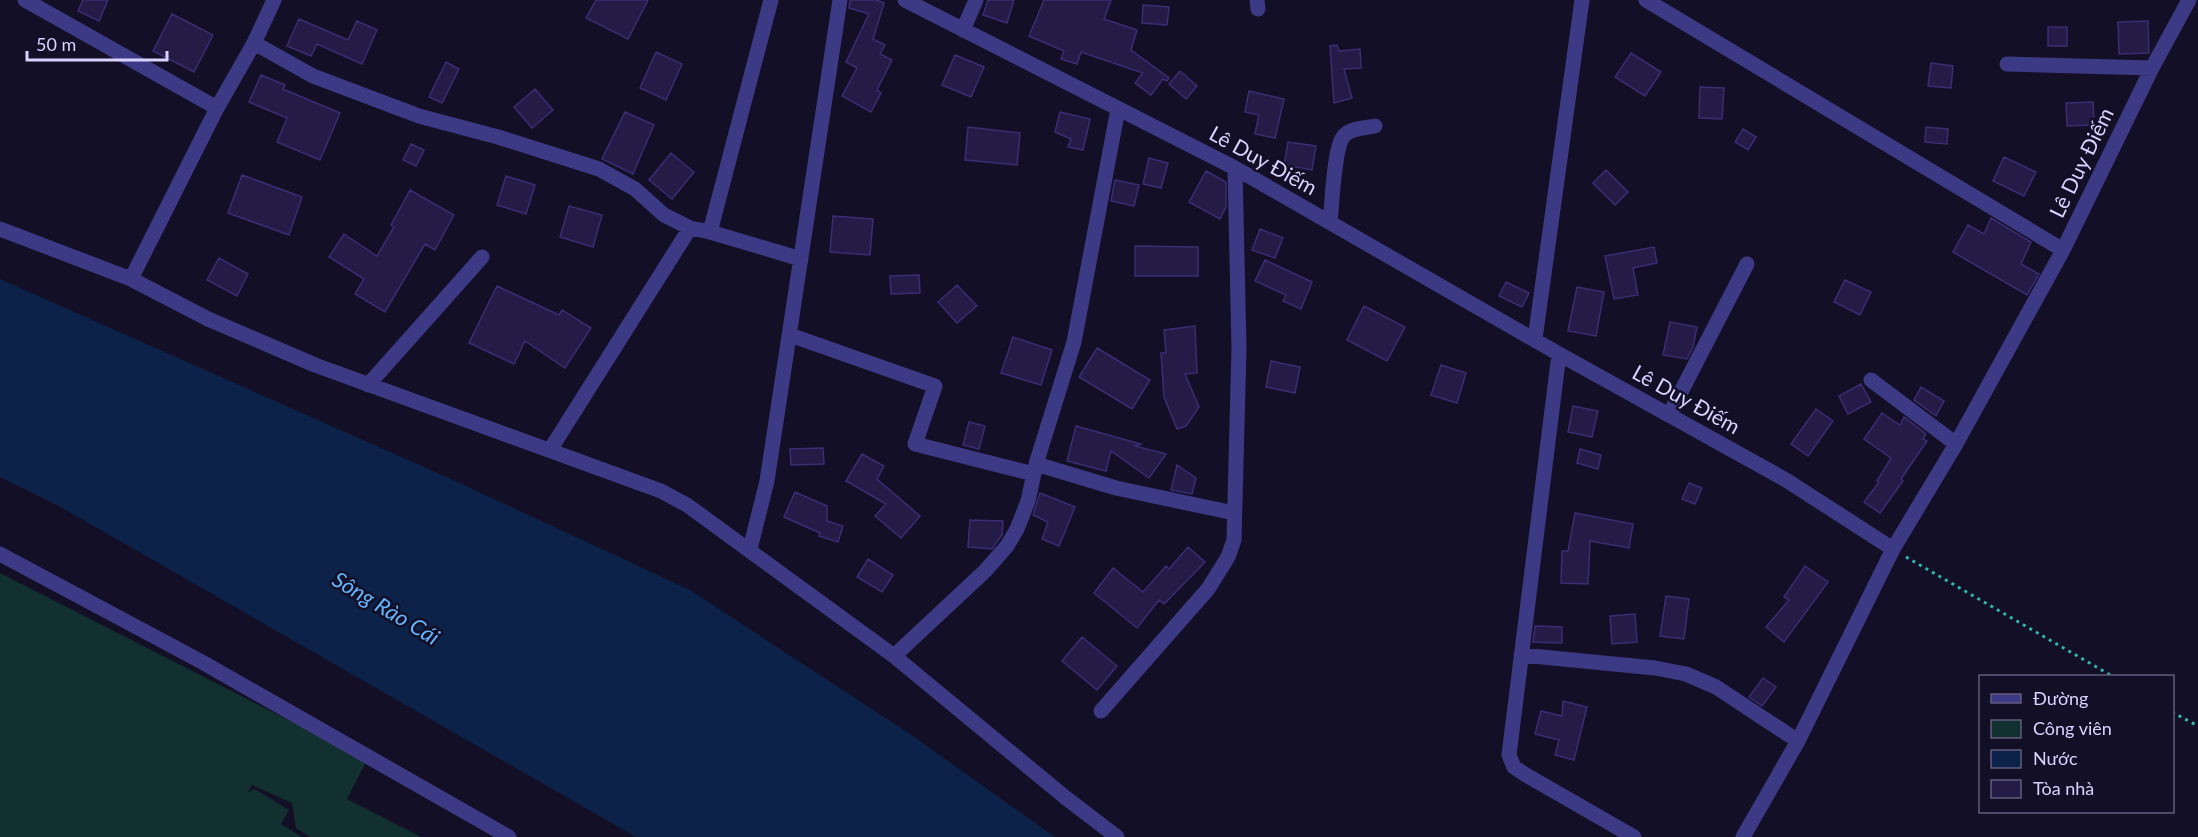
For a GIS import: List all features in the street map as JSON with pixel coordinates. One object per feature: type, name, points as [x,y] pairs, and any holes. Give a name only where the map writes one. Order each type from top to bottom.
[{"type":"street","points":[[26,0],[217,108]]},
{"type":"street","points":[[131,279],[217,108],[254,43],[274,0]]},
{"type":"street","points":[[710,232],[771,0]]},
{"type":"street","points":[[750,549],[767,481],[840,0]]},
{"type":"street","name":"Lê Duy Điếm","points":[[905,0],[1235,168],[1559,354],[1786,480],[1893,549],[1956,444],[2063,250],[2152,68],[2189,0]]},
{"type":"street","points":[[963,30],[976,0]]},
{"type":"street","points":[[1535,339],[1582,0]]},
{"type":"street","points":[[1646,0],[2063,250]]},
{"type":"street","points":[[254,43],[313,76],[419,116],[498,136],[599,169],[635,189],[664,215],[690,228],[801,259]]},
{"type":"street","points":[[2007,64],[2152,68]]},
{"type":"street","points":[[894,656],[985,571],[1007,546],[1017,529],[1028,501],[1035,469],[1074,342],[1118,109]]},
{"type":"street","points":[[1330,222],[1337,153],[1343,136],[1352,131],[1375,126]]},
{"type":"street","points":[[1101,711],[1208,589],[1228,557],[1234,540],[1239,348],[1235,168]]},
{"type":"street","points":[[550,450],[690,228]]},
{"type":"street","points":[[0,229],[131,279],[208,319],[315,365],[661,490],[687,505],[750,549],[894,656],[1117,837]]},
{"type":"street","points":[[368,385],[482,257]]},
{"type":"street","points":[[1669,415],[1747,264]]},
{"type":"street","points":[[790,335],[935,386],[915,444],[1234,513]]},
{"type":"street","points":[[1559,354],[1509,755],[1514,767],[1634,837]]},
{"type":"street","points":[[1871,380],[1956,444]]},
{"type":"street","points":[[1743,837],[1798,741],[1893,549]]},
{"type":"street","points":[[0,554],[202,662],[509,837]]},
{"type":"street","points":[[1521,655],[1655,668],[1694,676],[1716,687],[1798,741]]},
{"type":"path","points":[[1893,549],[2110,675]]},
{"type":"path","points":[[2174,712],[2198,726]]},
{"type":"green space","points":[[0,573],[367,760],[347,799],[421,837],[310,837],[296,828],[292,803],[252,785],[248,792],[255,789],[289,810],[281,824],[302,837],[0,837]]},
{"type":"water","name":"Sông Rào Cái","points":[[0,279],[451,479],[690,590],[910,734],[1055,837],[636,837],[57,505],[0,477]]},
{"type":"building","points":[[83,0],[108,0],[99,21],[78,11]]},
{"type":"building","points":[[596,0],[648,0],[628,39],[586,18]]},
{"type":"building","points":[[850,0],[876,0],[884,3],[873,39],[885,45],[880,54],[892,60],[877,90],[881,93],[871,112],[842,96],[857,68],[846,62],[869,14],[849,8]]},
{"type":"building","points":[[988,0],[1014,0],[1007,23],[983,15]]},
{"type":"building","points":[[1044,0],[1111,0],[1104,19],[1137,30],[1131,50],[1169,78],[1167,81],[1163,79],[1151,95],[1135,83],[1143,73],[1081,52],[1077,64],[1061,59],[1064,51],[1029,36]]},
{"type":"building","points":[[1143,5],[1169,7],[1167,25],[1142,23]]},
{"type":"building","points":[[172,14],[213,35],[194,72],[153,51]]},
{"type":"building","points":[[299,19],[348,40],[357,21],[377,30],[362,64],[317,44],[311,56],[287,46]]},
{"type":"building","points":[[2148,21],[2149,53],[2119,54],[2118,22]]},
{"type":"building","points":[[2048,27],[2067,27],[2067,46],[2048,46]]},
{"type":"building","points":[[1337,45],[1339,51],[1360,49],[1361,68],[1344,69],[1352,98],[1334,103],[1330,46]]},
{"type":"building","points":[[656,52],[682,64],[666,100],[640,88]]},
{"type":"building","points":[[1631,53],[1661,72],[1645,96],[1615,77]]},
{"type":"building","points":[[955,55],[984,67],[971,97],[942,85]]},
{"type":"building","points":[[446,62],[459,69],[442,103],[429,97]]},
{"type":"building","points":[[1931,63],[1953,66],[1951,88],[1928,86]]},
{"type":"building","points":[[1180,71],[1197,86],[1186,99],[1169,84]]},
{"type":"building","points":[[261,75],[285,85],[283,89],[340,113],[320,160],[277,142],[287,118],[249,102]]},
{"type":"building","points":[[1700,87],[1724,88],[1722,119],[1699,118]]},
{"type":"building","points":[[535,89],[553,110],[532,128],[514,107]]},
{"type":"building","points":[[1249,91],[1284,99],[1275,138],[1255,134],[1259,115],[1245,112]]},
{"type":"building","points":[[2093,102],[2094,125],[2067,126],[2066,103]]},
{"type":"building","points":[[625,112],[654,125],[633,174],[602,159]]},
{"type":"building","points":[[1060,112],[1090,119],[1083,150],[1068,147],[1071,139],[1055,132]]},
{"type":"building","points":[[968,127],[1020,133],[1017,165],[965,160]]},
{"type":"building","points":[[1926,127],[1948,129],[1947,144],[1925,142]]},
{"type":"building","points":[[1743,129],[1756,137],[1748,150],[1735,142]]},
{"type":"building","points":[[1288,142],[1316,146],[1312,170],[1284,165]]},
{"type":"building","points":[[411,144],[424,150],[416,166],[403,160]]},
{"type":"building","points":[[671,153],[694,172],[672,199],[649,180]]},
{"type":"building","points":[[2004,157],[2036,172],[2024,196],[1993,181]]},
{"type":"building","points":[[1149,158],[1168,163],[1161,188],[1143,184]]},
{"type":"building","points":[[1606,170],[1628,192],[1615,205],[1593,183]]},
{"type":"building","points":[[1206,171],[1226,182],[1226,207],[1220,219],[1189,202]]},
{"type":"building","points":[[242,175],[302,197],[289,235],[228,213]]},
{"type":"building","points":[[506,176],[535,185],[526,214],[497,205]]},
{"type":"building","points":[[1115,180],[1139,185],[1134,206],[1111,201]]},
{"type":"building","points":[[410,190],[454,215],[435,250],[425,244],[385,312],[355,294],[364,279],[329,257],[344,234],[377,256],[394,227],[391,225]]},
{"type":"building","points":[[569,206],[602,215],[593,247],[560,237]]},
{"type":"building","points":[[833,216],[873,219],[870,255],[830,252]]},
{"type":"building","points":[[1991,218],[2031,242],[2021,264],[2039,274],[2027,295],[1953,252],[1968,225],[1984,234]]},
{"type":"building","points":[[1260,229],[1283,238],[1275,258],[1252,250]]},
{"type":"building","points":[[1135,246],[1198,247],[1198,276],[1135,276]]},
{"type":"building","points":[[1654,247],[1657,263],[1633,268],[1638,295],[1614,299],[1605,256]]},
{"type":"building","points":[[219,258],[248,274],[237,296],[207,280]]},
{"type":"building","points":[[1265,260],[1312,282],[1301,309],[1283,301],[1286,295],[1255,281]]},
{"type":"building","points":[[919,275],[920,293],[891,294],[890,276]]},
{"type":"building","points":[[1845,280],[1871,292],[1860,315],[1834,302]]},
{"type":"building","points":[[1506,282],[1529,293],[1522,307],[1499,296]]},
{"type":"building","points":[[957,285],[977,306],[957,323],[938,302]]},
{"type":"building","points":[[497,286],[559,315],[562,310],[591,328],[565,368],[525,341],[514,364],[469,343]]},
{"type":"building","points":[[1577,287],[1604,292],[1596,336],[1568,331]]},
{"type":"building","points":[[1364,306],[1405,327],[1387,361],[1347,340]]},
{"type":"building","points":[[1670,322],[1697,327],[1693,347],[1687,359],[1663,355]]},
{"type":"building","points":[[1195,326],[1197,373],[1185,374],[1199,407],[1186,426],[1177,429],[1164,397],[1161,353],[1166,353],[1164,330]]},
{"type":"building","points":[[1013,337],[1052,350],[1041,385],[1001,373]]},
{"type":"building","points":[[1097,348],[1150,380],[1132,409],[1079,377]]},
{"type":"building","points":[[1271,361],[1300,367],[1295,393],[1266,387]]},
{"type":"building","points":[[1441,365],[1466,373],[1457,403],[1431,395]]},
{"type":"building","points":[[1861,384],[1871,402],[1848,414],[1839,396]]},
{"type":"building","points":[[1921,387],[1944,401],[1936,416],[1914,400]]},
{"type":"building","points":[[1573,406],[1598,411],[1592,437],[1568,432]]},
{"type":"building","points":[[1816,409],[1833,421],[1808,456],[1791,444]]},
{"type":"building","points":[[1882,413],[1900,425],[1904,417],[1926,434],[1923,439],[1927,441],[1880,513],[1864,502],[1879,482],[1877,481],[1891,458],[1864,439]]},
{"type":"building","points":[[969,422],[985,426],[979,449],[963,445]]},
{"type":"building","points":[[1076,426],[1141,444],[1135,446],[1166,454],[1149,478],[1111,451],[1106,471],[1067,461]]},
{"type":"building","points":[[823,448],[824,464],[791,465],[790,449]]},
{"type":"building","points":[[1580,449],[1601,455],[1598,469],[1577,463]]},
{"type":"building","points":[[862,454],[884,466],[877,479],[920,516],[901,538],[875,516],[886,504],[846,481]]},
{"type":"building","points":[[1177,465],[1196,478],[1192,494],[1171,490]]},
{"type":"building","points":[[1689,483],[1702,488],[1695,504],[1682,499]]},
{"type":"building","points":[[795,492],[827,506],[827,521],[843,526],[838,542],[819,536],[820,533],[784,517]]},
{"type":"building","points":[[1040,493],[1075,507],[1059,546],[1042,539],[1048,522],[1033,515]]},
{"type":"building","points":[[1575,513],[1633,524],[1629,548],[1590,541],[1588,584],[1561,583],[1562,551],[1568,551]]},
{"type":"building","points":[[970,520],[1003,521],[1002,535],[992,549],[968,547]]},
{"type":"building","points":[[1188,547],[1205,562],[1164,604],[1159,600],[1137,628],[1094,593],[1113,568],[1143,592],[1166,566],[1169,569]]},
{"type":"building","points":[[868,559],[893,575],[882,592],[857,577]]},
{"type":"building","points":[[1805,566],[1828,582],[1784,642],[1766,627],[1789,600],[1784,597]]},
{"type":"building","points":[[1666,596],[1689,599],[1684,639],[1660,636]]},
{"type":"building","points":[[1635,614],[1637,642],[1612,644],[1610,616]]},
{"type":"building","points":[[1535,626],[1562,627],[1562,643],[1533,642]]},
{"type":"building","points":[[1082,637],[1117,666],[1097,690],[1062,661]]},
{"type":"building","points":[[1763,678],[1776,687],[1762,706],[1749,697]]},
{"type":"building","points":[[1563,701],[1587,707],[1574,760],[1555,755],[1559,740],[1535,734],[1541,711],[1562,716]]}]
